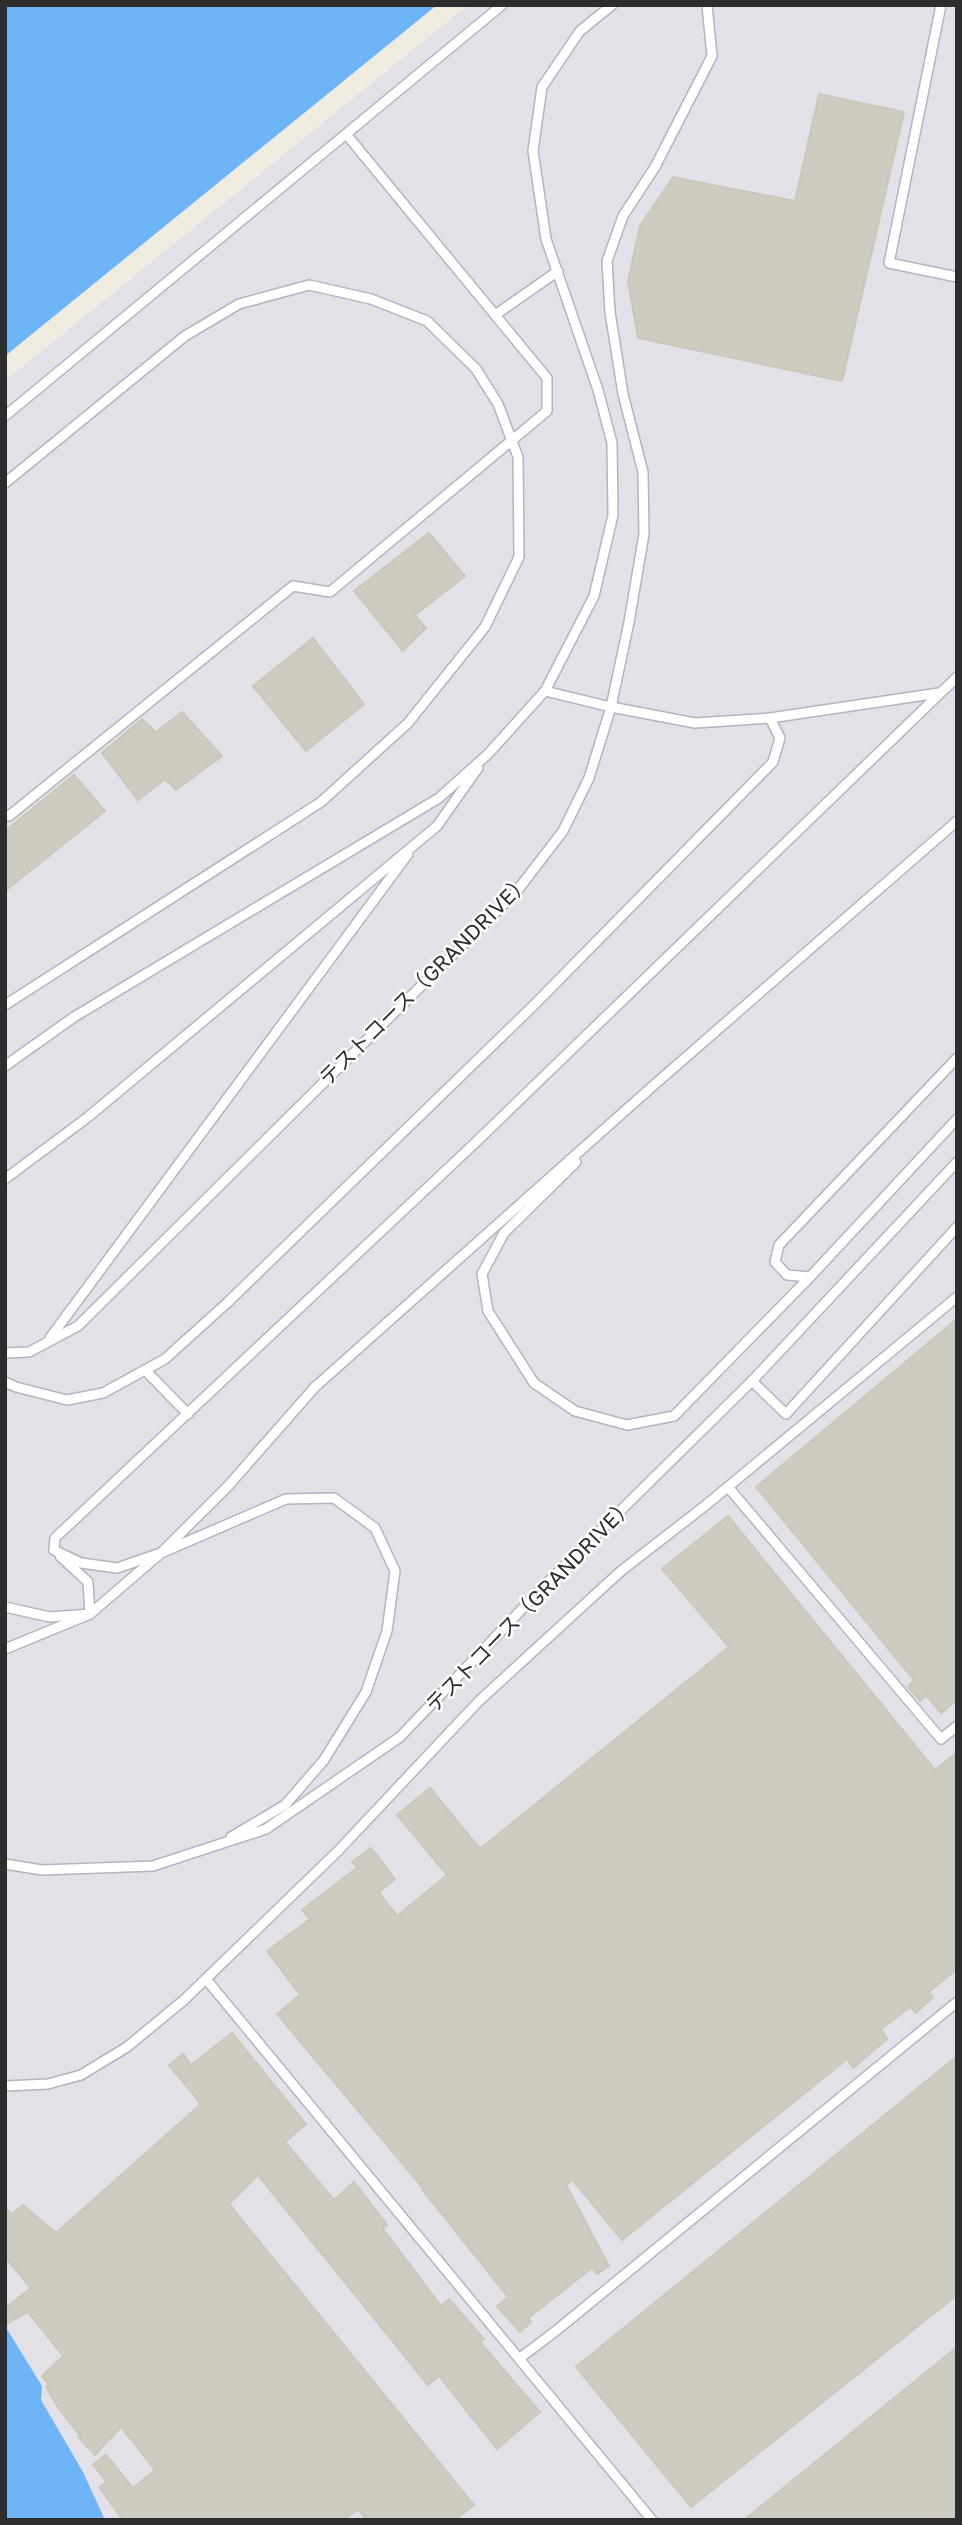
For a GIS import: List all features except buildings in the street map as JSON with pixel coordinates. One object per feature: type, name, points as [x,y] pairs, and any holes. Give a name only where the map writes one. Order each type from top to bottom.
[{"type":"lane","points":[[5,416],[502,5]]},
{"type":"lane","points":[[5,1066],[74,1017],[439,798],[488,754],[545,691],[594,596],[613,515],[612,443],[598,390],[546,239],[533,151],[542,87],[580,31],[612,5]]},
{"type":"lane","name":"テストコース（GRANDRIVE）","points":[[5,1353],[29,1352],[78,1325],[517,891],[563,831],[589,778],[611,707],[644,534],[643,472],[623,394],[610,312],[607,261],[623,216],[655,167],[712,56],[707,5]]},
{"type":"lane","points":[[941,5],[889,263],[957,277]]},
{"type":"lane","points":[[5,815],[9,816],[293,586],[330,592],[547,411],[547,378],[346,134]]},
{"type":"lane","points":[[495,315],[558,271]]},
{"type":"lane","points":[[5,483],[185,335],[239,304],[309,285],[372,299],[427,321],[476,369],[498,404],[518,457],[519,557],[485,627],[408,723],[321,802],[5,1005]]},
{"type":"lane","points":[[54,1550],[55,1538],[475,1143],[957,677]]},
{"type":"lane","points":[[545,691],[695,723],[770,718],[940,693]]},
{"type":"lane","points":[[5,1382],[67,1400],[103,1394],[164,1359],[227,1303],[534,1005],[774,762],[779,738],[770,718]]},
{"type":"lane","points":[[5,1179],[88,1117],[437,826],[488,754]]},
{"type":"lane","points":[[5,1649],[90,1614],[161,1553],[228,1486],[315,1387],[654,1085],[957,821]]},
{"type":"lane","points":[[47,1342],[418,842]]},
{"type":"lane","points":[[810,1277],[787,1275],[775,1262],[779,1245],[957,1058]]},
{"type":"lane","points":[[654,1085],[504,1233],[482,1274],[488,1311],[534,1382],[575,1411],[627,1425],[674,1416],[810,1277],[957,1119]]},
{"type":"lane","name":"テストコース（GRANDRIVE）","points":[[5,1864],[42,1870],[153,1866],[214,1847],[266,1829],[400,1737],[543,1587],[752,1381],[957,1162]]},
{"type":"lane","points":[[752,1381],[786,1414],[957,1227]]},
{"type":"lane","points":[[5,2086],[48,2084],[81,2075],[127,2047],[184,2000],[338,1851],[479,1701],[621,1571],[728,1487],[957,1297]]},
{"type":"lane","points":[[145,1370],[188,1414]]},
{"type":"lane","points":[[728,1487],[941,1738],[957,1726]]},
{"type":"lane","points":[[54,1550],[81,1563],[117,1568],[161,1553],[286,1499],[334,1498],[375,1528],[395,1571],[387,1630],[366,1692],[324,1760],[285,1805],[214,1847]]},
{"type":"lane","points":[[54,1550],[88,1582],[90,1614]]},
{"type":"lane","points":[[5,1607],[50,1617],[90,1614]]},
{"type":"lane","points":[[206,1979],[652,2520]]},
{"type":"lane","points":[[520,2358],[957,2002]]},
{"type":"shaded area","points":[[468,5],[957,5],[957,2520],[74,2520],[5,2392],[5,381]]},
{"type":"water","points":[[5,5],[437,5],[5,356]]},
{"type":"water","points":[[5,2326],[42,2386],[41,2400],[83,2472],[105,2520],[5,2520]]}]
